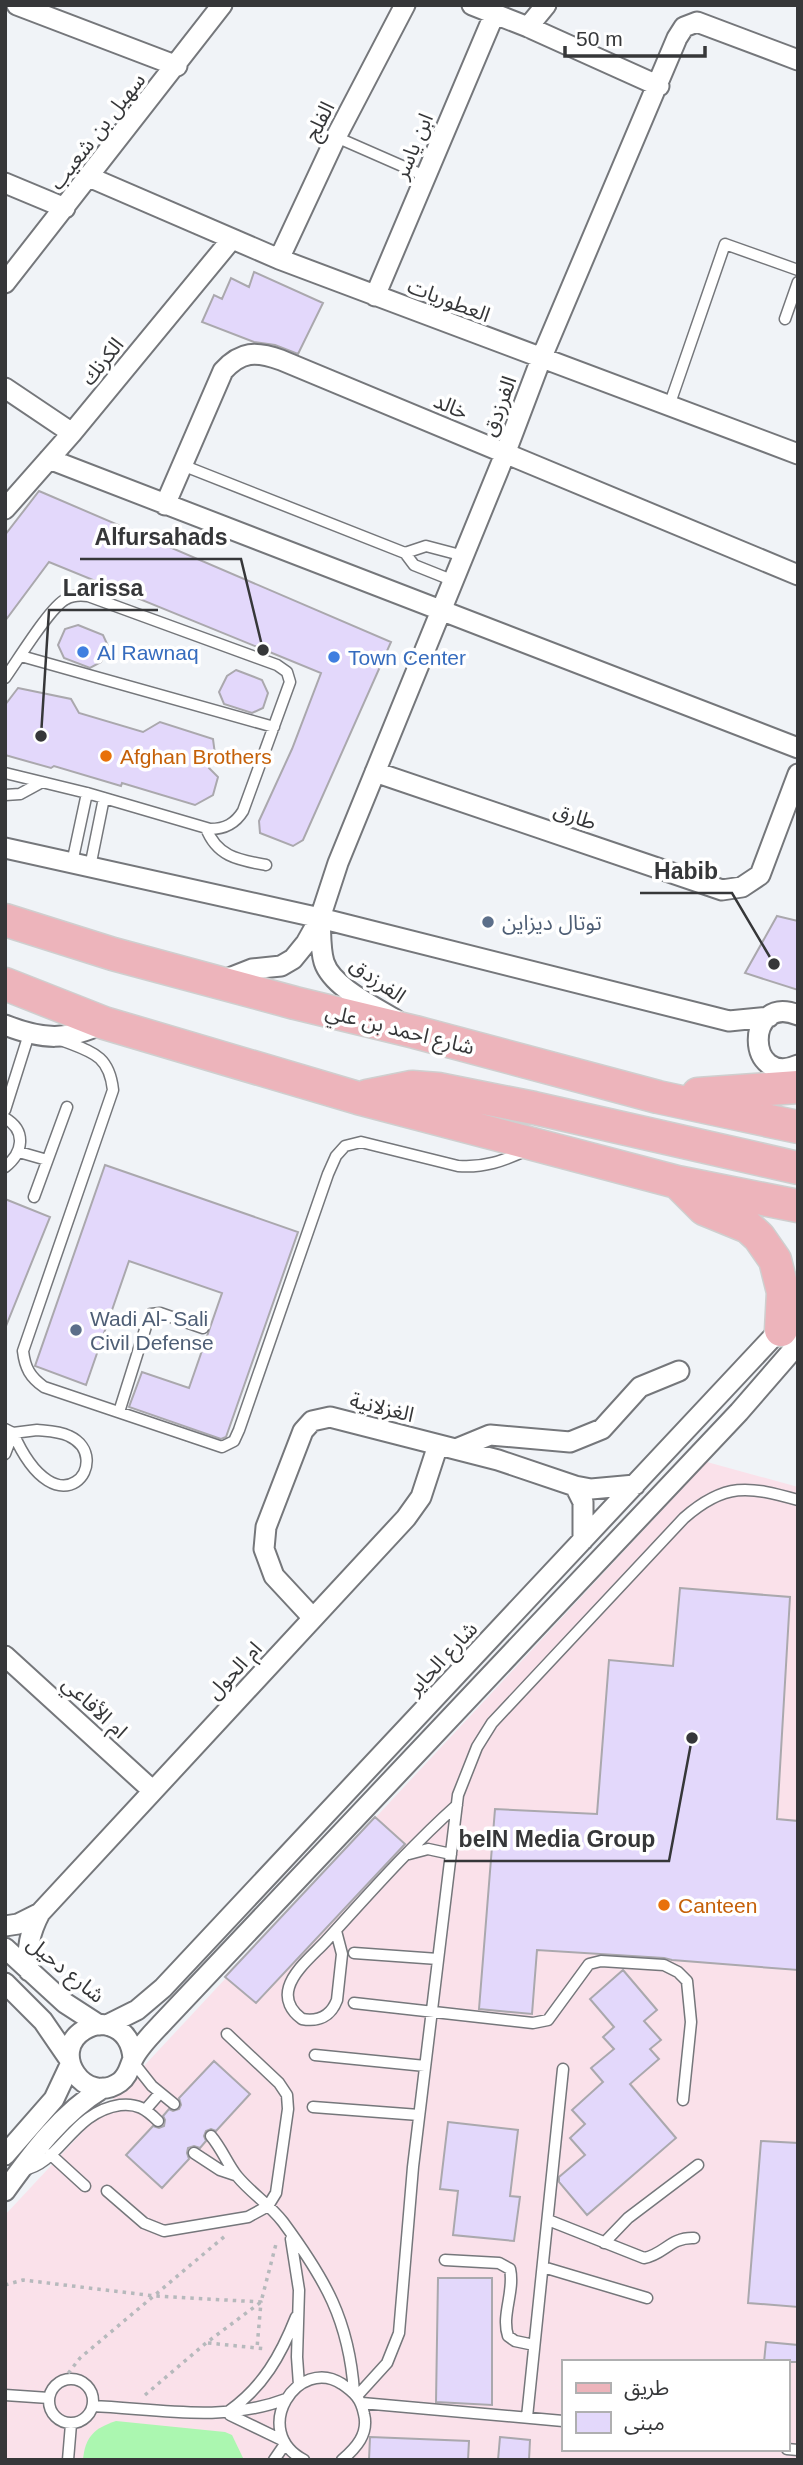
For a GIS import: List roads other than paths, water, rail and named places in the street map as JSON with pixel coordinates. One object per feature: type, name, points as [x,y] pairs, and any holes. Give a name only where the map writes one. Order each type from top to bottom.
[{"type":"main road","name":"شارع احمد بن علي","points":[[5,920],[218,983],[658,1097],[798,1126]]},
{"type":"main road","points":[[5,984],[104,1023],[358,1098],[677,1182],[798,1206]]},
{"type":"main road","points":[[358,1098],[412,1087],[438,1089],[798,1168]]},
{"type":"main road","points":[[658,1097],[798,1087]]},
{"type":"main road","points":[[677,1182],[704,1209],[748,1227],[759,1237],[775,1260],[792,1327]]},
{"type":"street","points":[[17,5],[177,66]]},
{"type":"street","name":"سهيل بن شعيب","points":[[5,283],[222,5]]},
{"type":"street","name":"الفلج","points":[[279,259],[336,137],[405,5]]},
{"type":"street","points":[[472,5],[659,86]]},
{"type":"street","points":[[528,27],[546,5]]},
{"type":"street","name":"ابن ياسر","points":[[375,296],[494,15]]},
{"type":"street","name":"الفرزدق","points":[[218,983],[252,969],[287,964],[300,951],[320,918],[338,863],[506,454],[541,359],[659,86],[677,38],[684,27],[696,22],[798,60]]},
{"type":"street","name":"العطوريات","points":[[89,177],[279,259],[798,454]]},
{"type":"street","points":[[5,183],[65,208]]},
{"type":"street","name":"الكرنك","points":[[5,509],[72,433],[231,240]]},
{"type":"street","name":"خالد","points":[[165,505],[223,372],[234,359],[255,353],[268,355],[798,575]]},
{"type":"street","points":[[5,388],[72,433]]},
{"type":"street","points":[[49,459],[798,748]]},
{"type":"street","name":"طارق","points":[[374,772],[722,890],[742,887],[760,875],[798,774]]},
{"type":"street","points":[[5,848],[320,918],[729,1021],[769,1017],[786,1012],[798,1015]]},
{"type":"street","name":"الفرزدق","points":[[320,918],[323,958],[329,973],[345,988],[415,1032]]},
{"type":"street","points":[[769,1017],[762,1023],[757,1041],[762,1057],[768,1063],[784,1068],[798,1065]]},
{"type":"street","points":[[729,1021],[757,1041]]},
{"type":"street","points":[[5,1025],[29,1034],[57,1038],[86,1032],[104,1023]]},
{"type":"street","points":[[5,1983],[43,2021],[81,2081],[95,2088],[103,2088],[111,2087],[125,2077],[133,2061],[164,2021],[730,1422],[792,1327]]},
{"type":"street","name":"شارع الحاير","points":[[103,2025],[137,2010],[163,1988],[635,1485],[792,1327]]},
{"type":"street","points":[[447,1447],[490,1435],[570,1442],[601,1429],[640,1387],[679,1371]]},
{"type":"street","name":"الغزلانية","points":[[313,1618],[274,1576],[264,1549],[266,1527],[303,1431],[312,1421],[330,1417],[554,1477],[575,1486],[591,1489],[635,1485]]},
{"type":"street","name":"ام الحول","points":[[29,1971],[30,1935],[40,1913],[414,1508],[447,1447]]},
{"type":"street","points":[[575,1486],[583,1503],[583,1540]]},
{"type":"street","name":"ام الأفاعي","points":[[5,1656],[153,1791]]},
{"type":"street","name":"ام الحول","points":[[5,1926],[18,1924],[40,1913]]},
{"type":"street","name":"شارع دحيل","points":[[5,1948],[76,2011],[103,2025]]},
{"type":"street","points":[[5,2155],[54,2099],[70,2062],[74,2039],[89,2027],[103,2025],[116,2028],[129,2041],[133,2061]]},
{"type":"street","points":[[5,2191],[34,2151],[79,2105],[103,2088]]},
{"type":"lane","points":[[336,137],[425,176]]},
{"type":"lane","points":[[668,406],[725,244],[798,270]]},
{"type":"lane","points":[[785,319],[798,282]]},
{"type":"lane","points":[[182,465],[405,553],[414,565],[454,581]]},
{"type":"lane","points":[[405,553],[426,547],[464,556]]},
{"type":"lane","points":[[5,678],[60,603],[73,596],[88,596],[283,667],[290,682],[239,818],[219,829],[206,828],[104,797],[5,774]]},
{"type":"lane","points":[[21,656],[274,727]]},
{"type":"lane","points":[[5,795],[20,793],[42,782]]},
{"type":"lane","points":[[81,865],[87,793]]},
{"type":"lane","points":[[81,865],[104,797]]},
{"type":"lane","points":[[206,828],[222,852],[239,860],[266,865]]},
{"type":"lane","points":[[5,1110],[29,1034]]},
{"type":"lane","points":[[57,1038],[88,1051],[102,1061],[111,1072],[113,1090],[23,1351],[25,1367],[34,1380],[44,1387],[222,1447],[234,1441],[239,1430],[328,1174],[335,1156],[345,1146],[361,1142],[458,1166],[473,1167],[496,1164],[539,1145]]},
{"type":"lane","points":[[34,1198],[67,1107]]},
{"type":"lane","points":[[5,1118],[19,1131],[21,1141],[19,1152],[5,1167]]},
{"type":"lane","points":[[19,1152],[47,1160]]},
{"type":"lane","points":[[120,1412],[151,1314],[160,1313],[203,1328]]},
{"type":"lane","points":[[37,1430],[70,1436],[80,1443],[87,1458],[84,1475],[71,1485],[57,1486],[45,1480],[21,1453],[9,1431],[37,1430]]},
{"type":"lane","points":[[5,1454],[9,1431]]},
{"type":"lane","points":[[358,2397],[387,2363],[399,2333],[419,2115],[457,1805],[466,1771],[477,1747],[492,1723],[703,1501],[726,1492],[748,1489],[798,1500]]},
{"type":"lane","points":[[336,1931],[342,1954],[337,2000],[323,2018],[302,2019],[289,2004],[289,1984],[294,1976],[406,1855],[457,1805]]},
{"type":"lane","points":[[406,1855],[428,1849],[451,1854]]},
{"type":"lane","points":[[354,1953],[438,1959]]},
{"type":"lane","points":[[354,2003],[533,2023],[548,2020],[589,1965],[601,1961],[664,1965],[678,1972],[687,1981],[691,2022],[683,2100]]},
{"type":"lane","points":[[107,2191],[144,2222],[164,2231],[248,2217],[256,2215],[268,2206],[276,2193],[288,2109],[287,2095],[279,2083],[227,2034]]},
{"type":"lane","points":[[315,2055],[425,2066]]},
{"type":"lane","points":[[133,2061],[160,2093],[174,2104]]},
{"type":"lane","points":[[527,2417],[563,2069]]},
{"type":"lane","points":[[146,2109],[160,2093]]},
{"type":"lane","points":[[19,2171],[37,2166],[85,2119],[97,2112],[124,2105],[138,2106],[146,2109],[158,2120]]},
{"type":"lane","points":[[313,2108],[419,2115]]},
{"type":"lane","points":[[211,2136],[235,2175],[282,2221],[308,2257],[335,2306],[346,2334],[365,2420],[363,2436],[354,2450],[342,2460]]},
{"type":"lane","points":[[194,2153],[220,2170],[235,2175]]},
{"type":"lane","points":[[50,2154],[85,2186]]},
{"type":"lane","points":[[604,2243],[628,2218],[698,2165]]},
{"type":"lane","points":[[548,2220],[649,2258],[678,2239],[694,2238]]},
{"type":"lane","points":[[291,2235],[300,2309],[297,2357],[299,2385]]},
{"type":"lane","points":[[445,2260],[499,2263],[510,2269],[513,2281],[505,2327],[508,2336],[515,2341],[534,2345]]},
{"type":"lane","points":[[543,2267],[647,2298]]},
{"type":"lane","points":[[226,2414],[249,2397],[271,2370],[300,2309]]},
{"type":"lane","points":[[274,2460],[284,2443],[279,2420],[286,2399],[299,2385],[318,2378],[338,2381],[358,2397],[562,2421]]},
{"type":"lane","points":[[75,2379],[86,2384],[92,2394],[93,2406],[89,2415],[81,2422],[71,2424],[58,2420],[50,2410],[48,2398],[54,2387],[63,2380],[75,2379]]},
{"type":"lane","points":[[5,2395],[48,2398]]},
{"type":"lane","points":[[93,2406],[226,2414],[286,2399]]},
{"type":"lane","points":[[226,2414],[284,2443],[304,2460]]},
{"type":"lane","points":[[68,2460],[71,2424]]},
{"type":"place","name":"Alfursahads","points":[[263,650]]},
{"type":"place","name":"Al Rawnaq","points":[[83,652]]},
{"type":"place","name":"Town Center","points":[[334,657]]},
{"type":"place","name":"Larissa","points":[[41,736]]},
{"type":"place","name":"Afghan Brothers","points":[[106,756]]},
{"type":"place","name":"توتال ديزاين","points":[[488,922]]},
{"type":"place","name":"Habib","points":[[774,964]]},
{"type":"place","name":"Wadi Al- Sali Civil Defense","points":[[76,1330]]},
{"type":"place","name":"beIN Media Group","points":[[692,1738]]},
{"type":"place","name":"Canteen","points":[[664,1905]]}]
